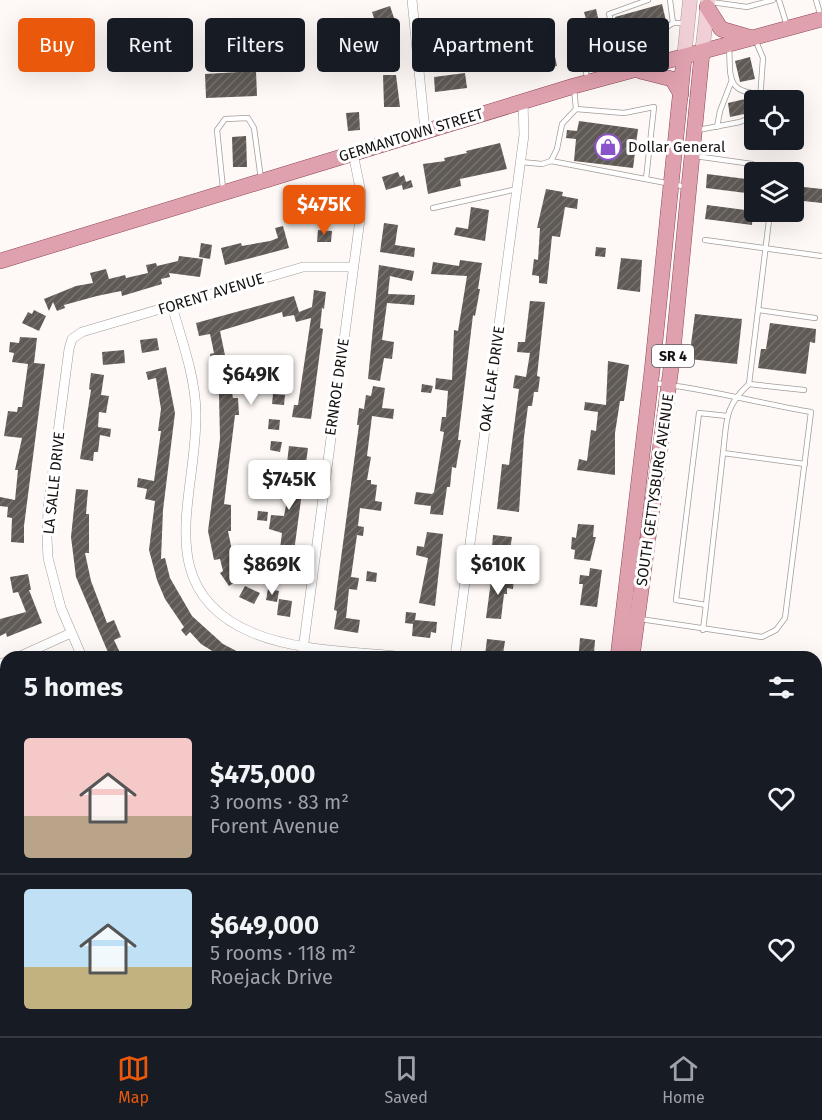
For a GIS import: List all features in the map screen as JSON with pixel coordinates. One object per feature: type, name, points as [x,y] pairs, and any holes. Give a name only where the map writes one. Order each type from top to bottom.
[{"type":"main road","name":"SOUTH GETTYSBURG AVENUE","points":[[619,651],[651,383],[690,0]]},
{"type":"main road","name":"SOUTH GETTYSBURG AVENUE","points":[[633,651],[669,385],[708,3]]},
{"type":"main road","points":[[708,3],[721,29],[755,38]]},
{"type":"main road","name":"GERMANTOWN STREET","points":[[669,61],[822,19]]},
{"type":"main road","name":"GERMANTOWN STREET","points":[[0,261],[626,72]]},
{"type":"main road","points":[[638,72],[664,75],[672,80],[681,94]]},
{"type":"street","points":[[412,0],[425,131]]},
{"type":"street","name":"OAK LEAF DRIVE","points":[[457,651],[525,124],[523,102]]},
{"type":"street","name":"ERNROE DRIVE","points":[[302,651],[361,203],[353,153]]},
{"type":"street","name":"FORENT AVENUE","points":[[72,339],[82,332],[303,267],[353,267]]},
{"type":"street","points":[[172,306],[191,375],[196,405],[184,530],[191,569],[208,599],[229,619],[253,633],[303,645],[354,651]]},
{"type":"street","name":"LA SALLE DRIVE","points":[[72,339],[48,508],[47,538],[54,583],[79,651]]},
{"type":"street","points":[[31,651],[71,633]]},
{"type":"lane","points":[[610,18],[609,14],[648,0]]},
{"type":"lane","points":[[670,0],[673,23]]},
{"type":"lane","points":[[708,3],[747,7],[773,0]]},
{"type":"lane","points":[[779,0],[788,29]]},
{"type":"lane","points":[[816,0],[822,19]]},
{"type":"lane","points":[[669,26],[673,23],[688,23]]},
{"type":"lane","points":[[755,38],[763,58],[761,90]]},
{"type":"lane","points":[[729,45],[732,80],[736,89],[744,93]]},
{"type":"lane","points":[[551,162],[562,124],[576,109],[581,84],[579,72]]},
{"type":"lane","points":[[717,128],[720,111],[732,80]]},
{"type":"lane","points":[[576,109],[624,113],[654,107],[646,179]]},
{"type":"lane","points":[[224,192],[217,130],[225,119],[248,118],[254,128],[261,181]]},
{"type":"lane","points":[[695,130],[717,128],[744,119]]},
{"type":"lane","points":[[692,156],[744,163]]},
{"type":"lane","points":[[520,162],[542,164],[551,162],[689,188]]},
{"type":"lane","points":[[433,208],[517,189]]},
{"type":"lane","points":[[703,630],[727,416],[733,399],[749,384],[769,222]]},
{"type":"lane","points":[[705,240],[821,256]]},
{"type":"lane","points":[[758,310],[815,318]]},
{"type":"lane","points":[[637,619],[762,638],[776,630],[785,618],[811,412],[733,399],[720,392],[651,383]]},
{"type":"lane","points":[[749,384],[804,390]]},
{"type":"lane","points":[[706,605],[676,600],[699,413],[727,416]]},
{"type":"lane","points":[[723,453],[805,464]]},
{"type":"building","points":[[662,4],[665,18],[615,18]]},
{"type":"building","points":[[390,6],[394,18],[374,18],[372,12]]},
{"type":"building","points":[[596,9],[598,18],[586,18],[584,12]]},
{"type":"building","points":[[750,57],[755,79],[740,82],[735,61]]},
{"type":"building","points":[[256,72],[257,96],[206,98],[205,74]]},
{"type":"building","points":[[465,73],[467,88],[435,92],[434,77]]},
{"type":"building","points":[[383,75],[396,75],[400,107],[384,107]]},
{"type":"building","points":[[744,99],[744,114],[730,117],[728,103]]},
{"type":"building","points":[[359,112],[360,130],[348,131],[346,113]]},
{"type":"building","points":[[579,121],[638,129],[633,168],[574,161],[576,139],[566,138],[567,130],[577,131]]},
{"type":"building","points":[[246,136],[247,167],[233,167],[232,137]]},
{"type":"building","points":[[500,143],[507,169],[460,179],[461,186],[428,194],[423,164],[445,161],[444,158]]},
{"type":"building","points":[[398,172],[400,177],[404,175],[406,182],[411,180],[413,187],[403,190],[402,185],[386,190],[382,177]]},
{"type":"building","points":[[707,174],[744,179],[744,193],[706,188]]},
{"type":"building","points":[[804,187],[822,189],[822,203],[804,201]]},
{"type":"building","points":[[546,189],[563,192],[562,196],[578,199],[577,209],[565,207],[560,237],[552,236],[547,284],[539,283],[539,276],[532,275],[534,259],[538,260],[540,228],[537,228]]},
{"type":"building","points":[[336,196],[338,213],[325,214],[323,197]]},
{"type":"building","points":[[707,205],[744,210],[744,222],[752,222],[752,225],[705,219]]},
{"type":"building","points":[[471,207],[489,210],[485,241],[454,235],[456,227],[468,229]]},
{"type":"building","points":[[384,223],[398,225],[395,245],[415,248],[414,257],[380,252]]},
{"type":"building","points":[[283,226],[289,248],[225,265],[221,248],[241,243],[242,246],[270,241],[278,238],[275,228]]},
{"type":"building","points":[[318,230],[332,231],[331,242],[317,242]]},
{"type":"building","points":[[201,243],[212,245],[210,259],[199,257]]},
{"type":"building","points":[[596,247],[606,248],[605,257],[595,256]]},
{"type":"building","points":[[179,256],[203,259],[200,277],[169,273],[170,277],[161,279],[162,284],[122,296],[121,291],[97,296],[64,305],[65,308],[57,311],[53,302],[49,311],[44,299],[76,286],[93,283],[90,273],[106,269],[109,279],[125,275],[126,278],[148,273],[146,265],[156,263],[157,266],[178,261]]},
{"type":"building","points":[[621,258],[642,260],[640,292],[617,289]]},
{"type":"building","points":[[460,260],[482,263],[478,289],[480,289],[475,316],[473,315],[458,440],[461,440],[456,468],[452,467],[443,515],[430,514],[431,506],[414,504],[416,492],[432,494],[434,492],[444,432],[440,431],[442,417],[446,417],[448,391],[435,389],[436,378],[452,380],[454,330],[458,331],[467,276],[431,274],[433,262],[459,266]]},
{"type":"building","points":[[379,265],[414,271],[412,281],[390,276],[388,294],[415,295],[414,305],[387,303],[382,340],[394,342],[392,359],[384,358],[380,381],[368,379]]},
{"type":"building","points":[[314,290],[326,292],[324,309],[322,308],[320,328],[323,329],[311,419],[292,417],[294,405],[298,405],[311,318],[296,322],[294,315],[283,317],[282,312],[220,331],[229,375],[232,374],[233,382],[230,382],[233,398],[238,398],[239,415],[235,415],[224,504],[231,505],[231,531],[228,531],[238,580],[229,586],[220,573],[223,571],[220,559],[214,560],[208,531],[220,439],[219,395],[210,354],[214,353],[210,334],[199,336],[196,323],[294,296],[299,312],[312,307]]},
{"type":"building","points":[[530,301],[545,302],[537,376],[540,377],[538,392],[534,392],[532,406],[528,406],[524,437],[519,512],[497,509],[502,464],[509,465],[519,389],[513,388],[515,375],[526,377],[530,353],[517,352],[518,342],[525,342]]},
{"type":"building","points":[[34,310],[46,316],[39,331],[22,323],[28,312],[32,314]]},
{"type":"building","points":[[695,314],[742,319],[737,364],[689,359]]},
{"type":"building","points":[[770,323],[816,329],[815,343],[810,342],[806,374],[758,368],[761,349],[766,349]]},
{"type":"building","points":[[20,337],[37,338],[34,363],[45,364],[24,526],[24,543],[11,542],[12,518],[7,517],[8,507],[0,506],[0,497],[15,500],[18,470],[15,470],[22,438],[4,436],[8,411],[17,412],[18,407],[22,407],[28,364],[12,362],[14,353],[9,352],[10,342],[19,343]]},
{"type":"building","points":[[157,338],[159,350],[142,353],[140,340]]},
{"type":"building","points":[[124,350],[125,363],[103,365],[102,352]]},
{"type":"building","points":[[608,361],[629,365],[624,401],[620,401],[615,433],[615,475],[577,470],[579,459],[587,461],[591,430],[596,431],[598,412],[584,410],[585,402],[606,405]]},
{"type":"building","points":[[166,367],[175,413],[163,510],[161,559],[165,558],[170,578],[192,616],[223,644],[236,651],[212,651],[201,644],[190,632],[186,636],[181,630],[184,627],[165,599],[157,580],[149,550],[155,501],[145,499],[147,489],[137,487],[138,478],[154,481],[161,431],[158,431],[161,409],[156,378],[148,380],[146,372]]},
{"type":"building","points":[[91,373],[104,375],[101,395],[109,396],[106,413],[99,412],[98,427],[111,429],[110,437],[100,435],[98,452],[94,452],[93,461],[80,459],[91,390],[89,389]]},
{"type":"building","points":[[422,384],[433,386],[431,393],[421,392]]},
{"type":"building","points":[[373,386],[385,388],[382,408],[394,409],[393,419],[372,416],[367,456],[371,457],[367,480],[377,485],[375,501],[382,502],[381,511],[360,508],[358,526],[364,527],[363,536],[357,535],[351,577],[359,578],[357,590],[349,589],[346,618],[360,620],[358,633],[334,629],[337,611],[334,610],[359,425],[357,425],[359,408],[364,409],[366,395],[371,396]]},
{"type":"building","points":[[273,394],[285,395],[284,405],[272,404]]},
{"type":"building","points":[[269,419],[280,420],[279,430],[268,429]]},
{"type":"building","points":[[271,441],[282,442],[280,452],[270,450]]},
{"type":"building","points":[[289,446],[308,448],[290,581],[276,579],[282,533],[269,529],[271,515],[284,516],[287,500],[264,497],[265,487],[288,491],[292,464],[287,463]]},
{"type":"building","points":[[76,489],[88,490],[86,514],[89,514],[89,553],[85,553],[91,581],[107,623],[114,620],[121,637],[114,640],[119,651],[107,651],[76,577],[71,537]]},
{"type":"building","points":[[258,511],[268,512],[267,521],[257,520]]},
{"type":"building","points":[[578,524],[594,525],[593,537],[596,537],[590,561],[574,559],[575,550],[571,549],[572,537],[576,538]]},
{"type":"building","points":[[427,532],[443,534],[435,606],[419,603],[428,558],[416,555],[417,546],[424,547]]},
{"type":"building","points":[[493,535],[512,537],[510,550],[492,547]]},
{"type":"building","points":[[590,568],[602,570],[597,607],[580,605],[583,584],[579,584],[580,575],[589,576]]},
{"type":"building","points":[[367,571],[377,573],[376,582],[366,581]]},
{"type":"building","points":[[28,574],[31,590],[29,590],[42,623],[7,637],[6,633],[0,636],[0,619],[26,612],[18,592],[13,593],[10,577]]},
{"type":"building","points":[[497,576],[514,578],[513,589],[507,588],[507,594],[504,594],[501,619],[486,618],[491,581],[496,581]]},
{"type":"building","points":[[245,586],[260,593],[254,604],[239,597]]},
{"type":"building","points":[[268,589],[279,591],[277,602],[266,600]]},
{"type":"building","points":[[279,599],[292,601],[290,617],[277,615]]},
{"type":"building","points":[[406,612],[416,613],[415,620],[437,622],[436,633],[431,632],[430,638],[412,636],[413,624],[405,623]]},
{"type":"building","points":[[580,638],[595,640],[594,651],[579,651]]},
{"type":"building","points":[[487,639],[505,641],[503,651],[486,651]]},
{"type":"place","name":"Dollar General","points":[[608,147]]}]
